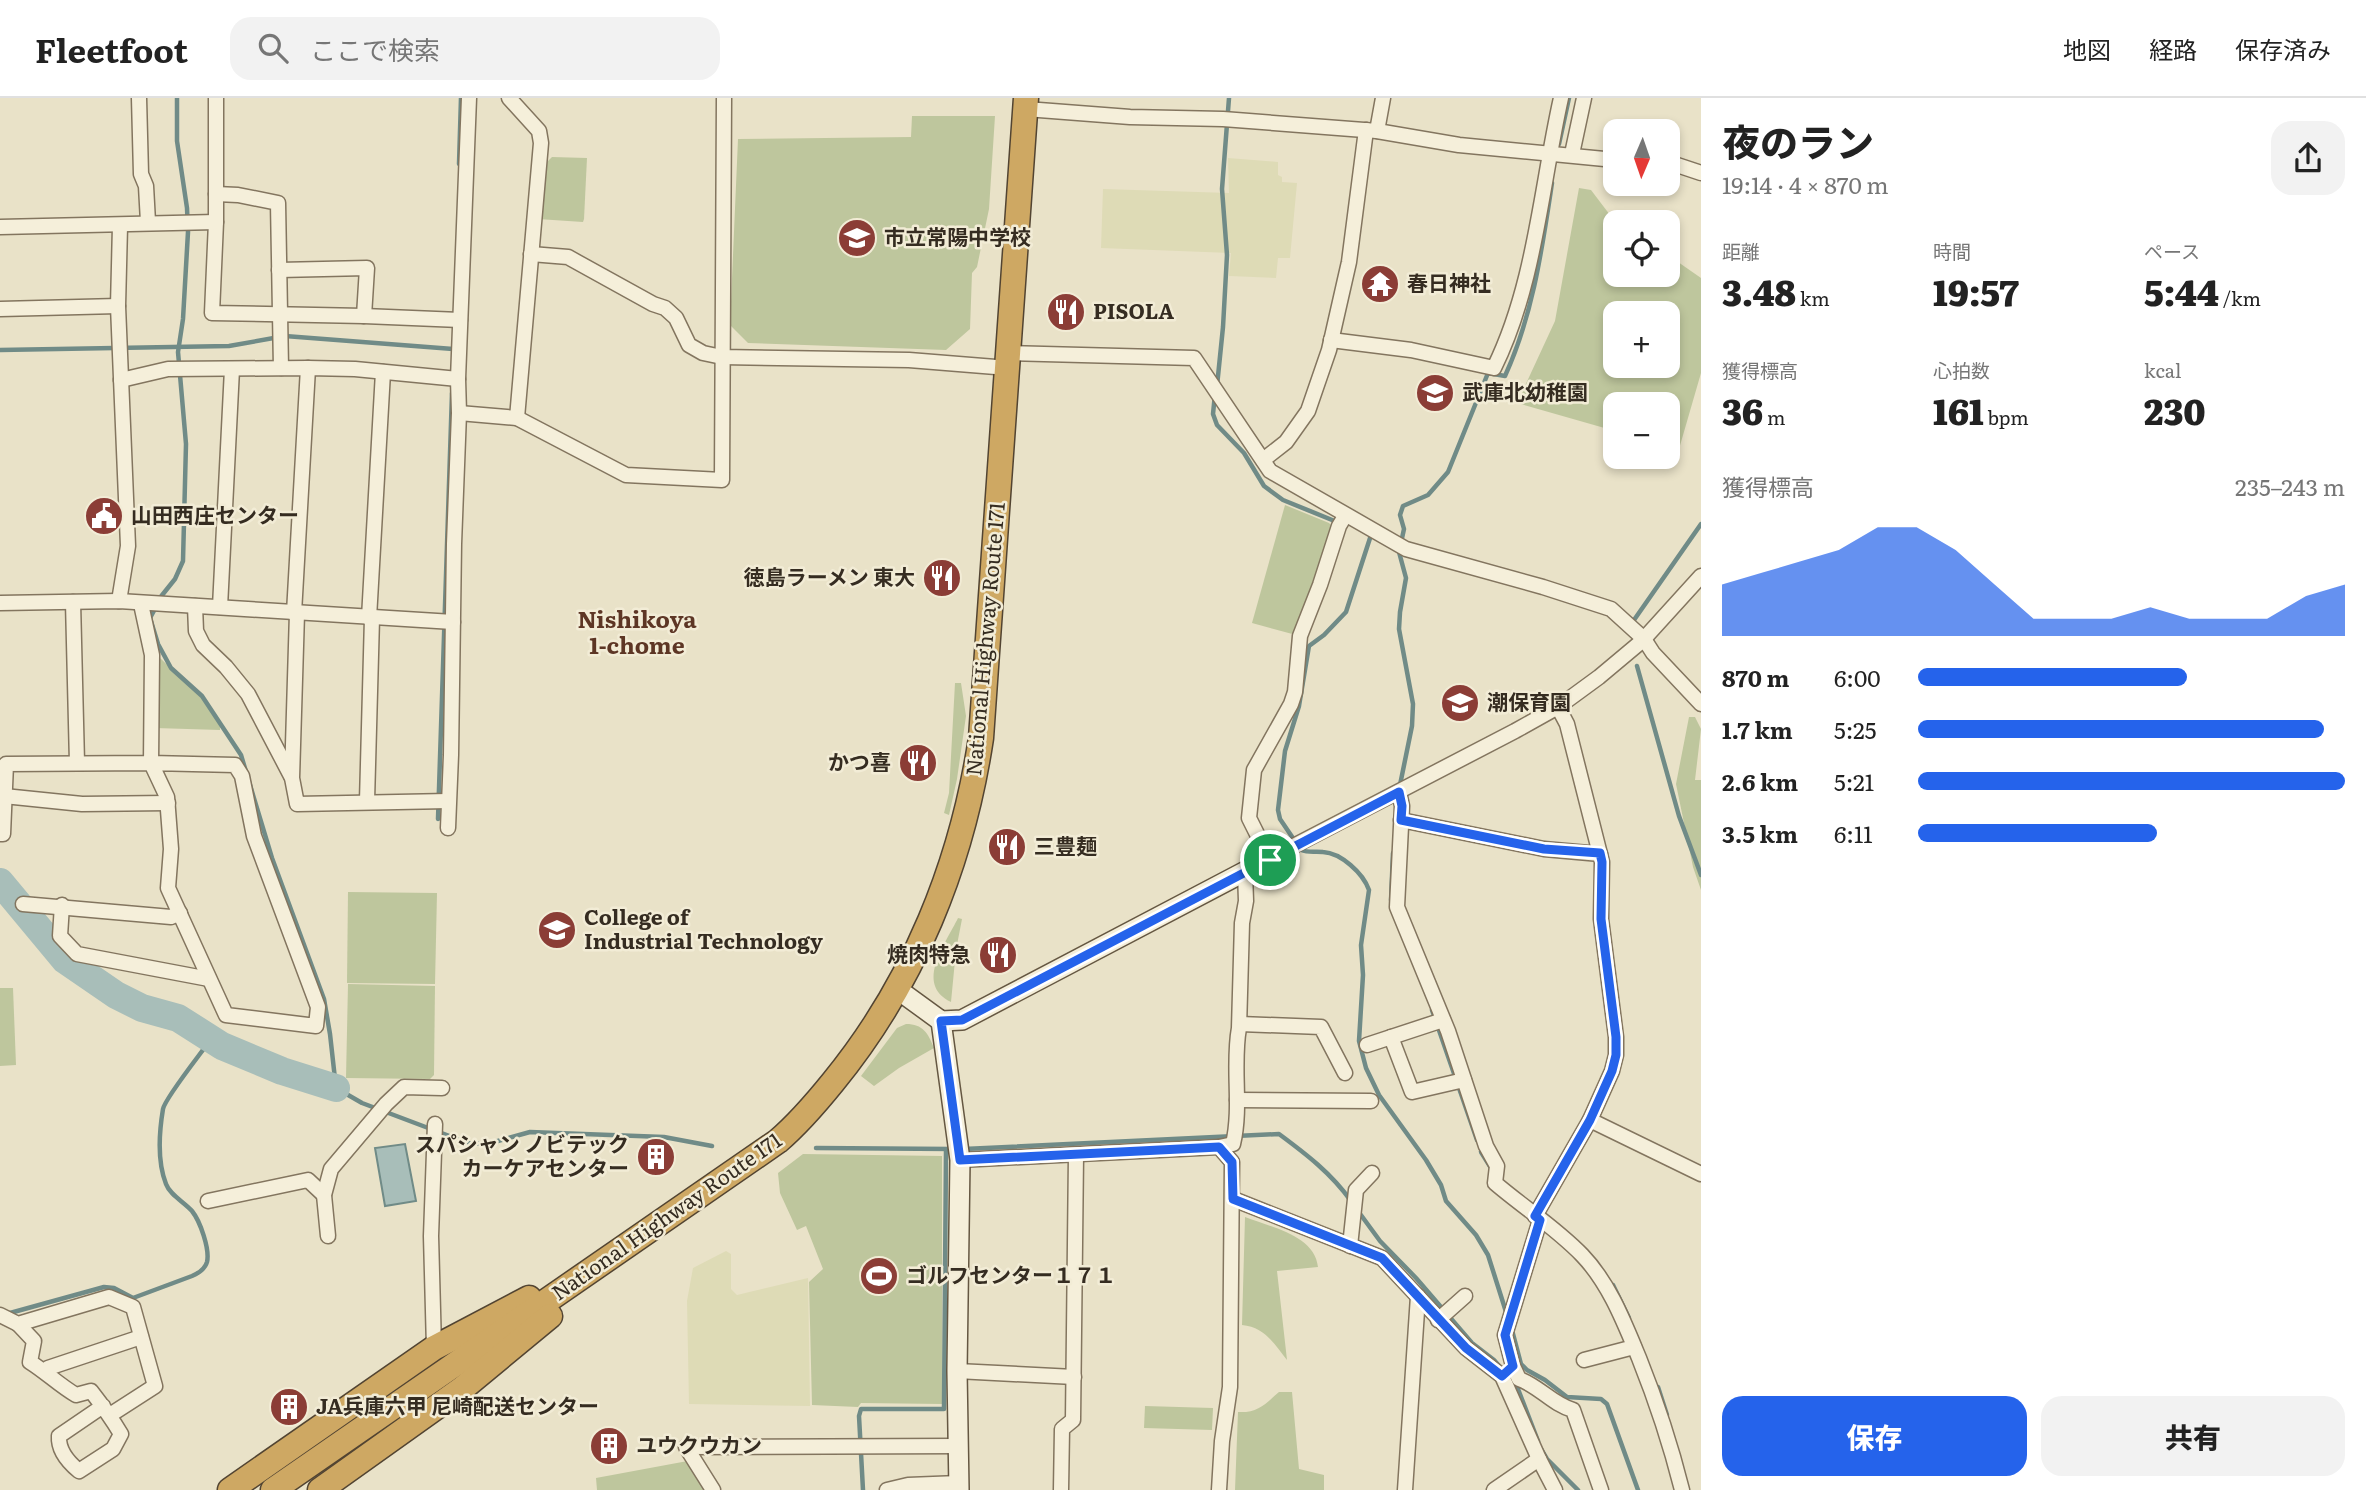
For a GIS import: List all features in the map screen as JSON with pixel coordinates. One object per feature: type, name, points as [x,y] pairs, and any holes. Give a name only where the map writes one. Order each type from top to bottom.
[{"type":"highway","name":"National Highway Route 171","points":[[273,1490],[785,1135],[849,1063],[897,989],[941,896],[967,814],[978,764],[986,686],[1026,104]]},
{"type":"highway","points":[[229,1490],[433,1348],[614,1255]]},
{"type":"highway","points":[[320,1490],[346,1482],[557,1310],[614,1255]]},
{"type":"street","points":[[139,98],[141,174],[146,186],[148,222]]},
{"type":"street","points":[[216,98],[216,222],[212,313],[460,320]]},
{"type":"street","points":[[447,828],[453,544],[469,98]]},
{"type":"street","points":[[509,98],[539,131],[541,143],[517,418]]},
{"type":"street","points":[[459,413],[517,418],[626,475],[722,480],[724,98]]},
{"type":"street","points":[[1263,460],[1286,442],[1308,411],[1331,340],[1349,262],[1372,131],[1383,98]]},
{"type":"street","points":[[1331,340],[1411,350],[1494,368],[1508,340],[1533,247],[1561,98]]},
{"type":"street","points":[[1572,154],[1584,98]]},
{"type":"street","points":[[1026,104],[1130,117],[1227,119],[1372,131],[1459,145],[1603,158]]},
{"type":"street","points":[[1680,166],[1701,173]]},
{"type":"street","points":[[216,194],[238,195],[278,204],[281,368]]},
{"type":"street","points":[[0,227],[216,222]]},
{"type":"street","points":[[119,601],[128,546],[118,306],[120,226]]},
{"type":"street","points":[[531,254],[568,257],[665,308],[676,318],[689,345],[703,353],[722,357],[1009,361],[1194,358],[1270,471],[1342,521],[1372,531],[1402,547],[1611,609],[1644,639],[1653,653],[1701,704]]},
{"type":"street","points":[[279,270],[367,268],[364,316]]},
{"type":"street","points":[[0,309],[118,306]]},
{"type":"street","points":[[121,380],[168,369],[281,368],[383,372],[458,379]]},
{"type":"street","points":[[308,368],[295,613],[292,778],[297,804],[448,801]]},
{"type":"street","points":[[220,607],[232,369]]},
{"type":"street","points":[[367,801],[370,618],[383,372]]},
{"type":"street","points":[[1278,855],[1249,818],[1254,769],[1291,704],[1295,692],[1300,636],[1342,521]]},
{"type":"street","points":[[897,989],[941,1021],[962,1020],[1307,840],[1400,801],[1558,707],[1599,677],[1644,639],[1701,576]]},
{"type":"street","points":[[0,603],[119,601],[453,622]]},
{"type":"street","points":[[73,602],[77,764]]},
{"type":"street","points":[[0,834],[3,834],[6,764],[151,763],[235,765],[242,776],[254,836],[318,1007],[316,1026],[226,1015],[168,888],[171,849],[168,803],[151,763],[152,605]]},
{"type":"street","points":[[195,606],[196,631],[203,645],[248,694],[292,778]]},
{"type":"street","points":[[1555,1490],[1539,1459],[1507,1371],[1506,1333],[1538,1214],[1590,1120],[1612,1071],[1616,1055],[1601,919],[1602,862],[1567,724],[1558,707]]},
{"type":"street","points":[[4,796],[82,804],[168,803]]},
{"type":"street","points":[[1400,801],[1544,849],[1600,853]]},
{"type":"street","points":[[1400,801],[1396,907],[1458,1081],[1497,1166],[1496,1176],[1582,1255],[1601,1278],[1623,1320],[1669,1436],[1682,1490]]},
{"type":"street","points":[[960,1160],[1219,1147],[1233,1144],[1237,1100],[1236,1044],[1240,1024],[1242,923],[1246,901],[1245,872]]},
{"type":"street","points":[[23,904],[62,905],[171,917],[180,913]]},
{"type":"street","points":[[62,905],[60,936],[77,954],[209,979]]},
{"type":"street","points":[[887,1490],[908,1485],[959,1487],[957,1371],[960,1160],[941,1021]]},
{"type":"street","points":[[1367,1045],[1438,1022]]},
{"type":"street","points":[[1240,1024],[1321,1027],[1345,1073]]},
{"type":"street","points":[[1391,1037],[1412,1092],[1458,1081]]},
{"type":"street","points":[[328,1236],[324,1195],[331,1169],[386,1104],[404,1087],[442,1088]]},
{"type":"street","points":[[1237,1100],[1371,1101]]},
{"type":"street","points":[[1590,1120],[1701,1174]]},
{"type":"street","points":[[433,1348],[431,1236],[435,1131]]},
{"type":"street","points":[[1219,1147],[1232,1162],[1233,1199],[1230,1387],[1222,1441],[1219,1490]]},
{"type":"street","points":[[1061,1490],[1062,1429],[1073,1420],[1076,1155]]},
{"type":"street","points":[[1350,1240],[1356,1190],[1372,1173]]},
{"type":"street","points":[[208,1201],[308,1180],[324,1195]]},
{"type":"street","points":[[1233,1199],[1350,1240],[1382,1258],[1441,1318],[1466,1348],[1518,1379],[1538,1387],[1561,1406],[1573,1409],[1601,1490]]},
{"type":"street","points":[[1405,1490],[1418,1296]]},
{"type":"street","points":[[0,1315],[18,1324],[34,1341],[30,1362],[75,1395],[90,1391],[106,1411],[155,1386],[133,1307],[109,1297],[18,1324]]},
{"type":"street","points":[[1441,1318],[1460,1301]]},
{"type":"street","points":[[45,1371],[141,1338]]},
{"type":"street","points":[[1584,1360],[1634,1347]]},
{"type":"street","points":[[957,1371],[1074,1377]]},
{"type":"street","points":[[713,1490],[686,1447],[959,1446]]},
{"type":"street","points":[[1494,1490],[1539,1459]]},
{"type":"shaded area","points":[[1228,158],[1278,162],[1278,175],[1282,177],[1282,182],[1297,183],[1290,258],[1278,258],[1276,278],[1229,276],[1231,253],[1101,248],[1103,189],[1229,193]]},
{"type":"shaded area","points":[[726,1251],[731,1254],[731,1289],[737,1295],[808,1278],[810,1406],[689,1404],[687,1301],[693,1268]]},
{"type":"green space","name":"市立常陽中学校","points":[[912,116],[995,116],[989,209],[977,267],[972,273],[970,329],[946,350],[748,343],[730,325],[738,139],[911,137]]},
{"type":"green space","points":[[552,157],[587,158],[583,222],[538,219],[545,164]]},
{"type":"green space","points":[[1579,188],[1591,190],[1606,210],[1603,210],[1603,287],[1680,287],[1680,263],[1701,278],[1701,373],[1680,446],[1680,392],[1603,392],[1603,428],[1517,403],[1555,321]]},
{"type":"green space","points":[[1285,505],[1333,527],[1296,635],[1252,623]]},
{"type":"green space","points":[[156,650],[160,658],[202,698],[220,724],[220,730],[155,728]]},
{"type":"green space","points":[[955,683],[961,683],[966,716],[949,815],[944,813],[949,793]]},
{"type":"green space","points":[[1689,717],[1695,717],[1701,729],[1695,780],[1701,780],[1701,890],[1693,867],[1676,784]]},
{"type":"green space","points":[[348,892],[437,893],[435,984],[347,983]]},
{"type":"green space","points":[[958,918],[962,919],[951,1002],[940,994],[935,985],[934,974],[941,951]]},
{"type":"green space","points":[[348,984],[435,986],[434,1075],[430,1079],[346,1078]]},
{"type":"green space","points":[[0,988],[13,988],[16,1065],[0,1066]]},
{"type":"green space","points":[[906,1024],[924,1030],[934,1048],[874,1086],[861,1076],[897,1028]]},
{"type":"green space","name":"ゴルフセンター１７１","points":[[803,1154],[942,1156],[942,1404],[861,1403],[858,1407],[812,1405],[809,1282],[823,1269],[806,1226],[797,1230],[780,1193],[778,1173]]},
{"type":"green space","points":[[1245,1217],[1290,1234],[1309,1247],[1315,1256],[1318,1267],[1277,1271],[1287,1360],[1262,1332],[1242,1325]]},
{"type":"green space","points":[[1279,1392],[1292,1392],[1299,1469],[1324,1475],[1324,1490],[1235,1490],[1238,1412],[1256,1409]]},
{"type":"green space","points":[[1145,1406],[1213,1408],[1212,1430],[1144,1428]]},
{"type":"green space","points":[[693,1460],[710,1490],[597,1490],[596,1478]]},
{"type":"water","points":[[405,1144],[416,1201],[385,1206],[375,1148]]},
{"type":"waterway","points":[[159,599],[175,579],[183,561],[186,444],[178,352],[183,319],[188,232],[177,141],[177,98]]},
{"type":"waterway","points":[[459,164],[461,98]]},
{"type":"waterway","points":[[1217,386],[1227,255],[1222,189],[1229,98]]},
{"type":"waterway","points":[[1559,144],[1569,98]]},
{"type":"waterway","points":[[1400,785],[1412,726],[1413,704],[1399,629],[1406,578],[1399,552],[1404,529],[1400,515],[1403,506],[1428,495],[1448,472],[1488,373],[1505,376],[1530,306],[1552,183]]},
{"type":"waterway","points":[[0,350],[229,346],[285,336],[453,349]]},
{"type":"waterway","points":[[438,819],[452,393]]},
{"type":"waterway","points":[[1215,394],[1213,414],[1217,425],[1244,453],[1264,486],[1283,500],[1337,522]]},
{"type":"waterway","points":[[1634,620],[1701,524]]},
{"type":"waterway","points":[[1372,532],[1346,612],[1309,646],[1299,706],[1285,751],[1278,810],[1280,819],[1301,850],[1330,853],[1344,860],[1362,877],[1369,890],[1361,945],[1363,975],[1359,1041],[1366,1068],[1379,1095],[1426,1160],[1441,1185],[1446,1201],[1476,1235],[1488,1255],[1507,1315]]},
{"type":"waterway","points":[[156,607],[150,618],[158,644],[171,668],[202,696],[241,755],[272,858],[324,999],[336,1088],[362,1103],[468,1143],[487,1144],[530,1132],[664,1137],[712,1146]]},
{"type":"waterway","points":[[1637,666],[1679,816],[1701,875]]},
{"type":"waterway","points":[[1391,900],[1393,853]]},
{"type":"waterway","points":[[0,882],[65,960],[116,995],[142,1008],[178,1018],[222,1046],[282,1071],[336,1088]]},
{"type":"waterway","points":[[1432,1010],[1477,1140]]},
{"type":"waterway","points":[[10,1313],[104,1287],[114,1288],[133,1298],[192,1276],[205,1267],[207,1250],[198,1221],[166,1184],[161,1166],[160,1137],[165,1103],[211,1039]]},
{"type":"waterway","points":[[964,1149],[1279,1134],[1327,1173],[1351,1201]]},
{"type":"waterway","points":[[816,1148],[952,1149]]},
{"type":"waterway","points":[[863,1490],[859,1416],[861,1409],[944,1409],[946,1150]]},
{"type":"waterway","points":[[1481,1152],[1491,1168]]},
{"type":"waterway","points":[[1358,1211],[1380,1241],[1472,1343],[1500,1367]]},
{"type":"waterway","points":[[1613,1285],[1629,1318]]},
{"type":"waterway","points":[[1512,1330],[1521,1364],[1527,1370],[1567,1397],[1601,1399],[1607,1404],[1638,1490]]},
{"type":"waterway","points":[[1510,1380],[1518,1389],[1538,1441]]},
{"type":"waterway","points":[[1658,1387],[1667,1415]]},
{"type":"waterway","points":[[1541,1449],[1547,1459],[1578,1490]]},
{"type":"place","name":"市立常陽中学校","points":[[857,238]]},
{"type":"place","name":"春日神社","points":[[1380,284]]},
{"type":"place","name":"PISOLA","points":[[1066,312]]},
{"type":"place","name":"武庫北幼稚園","points":[[1435,393]]},
{"type":"place","name":"山田西庄センター","points":[[104,516]]},
{"type":"place","name":"徳島ラーメン 東大","points":[[942,578]]},
{"type":"place","name":"潮保育園","points":[[1460,703]]},
{"type":"place","name":"かつ喜","points":[[918,763]]},
{"type":"place","name":"三豊麺","points":[[1007,847]]},
{"type":"place","name":"College of Industrial Technology","points":[[557,930]]},
{"type":"place","name":"焼肉特急","points":[[998,955]]},
{"type":"place","name":"スパシャン ノビテック カーケアセンター","points":[[656,1157]]},
{"type":"place","name":"ゴルフセンター１７１","points":[[879,1276]]},
{"type":"place","name":"JA兵庫六甲 尼崎配送センター","points":[[289,1407]]},
{"type":"place","name":"ユウクウカン","points":[[609,1446]]},
{"type":"district","name":"Nishikoya 1-chome","points":[[637,633]]},
{"type":"route","points":[[1399,792],[1401,820],[1544,849],[1600,853],[1601,919],[1616,1055],[1612,1071],[1590,1120],[1535,1216],[1540,1220],[1505,1335],[1513,1366],[1502,1376],[1466,1348],[1435,1318],[1382,1258],[1233,1199],[1232,1162],[1219,1147],[960,1160],[941,1021],[962,1020],[1270,860],[1399,792]]}]
